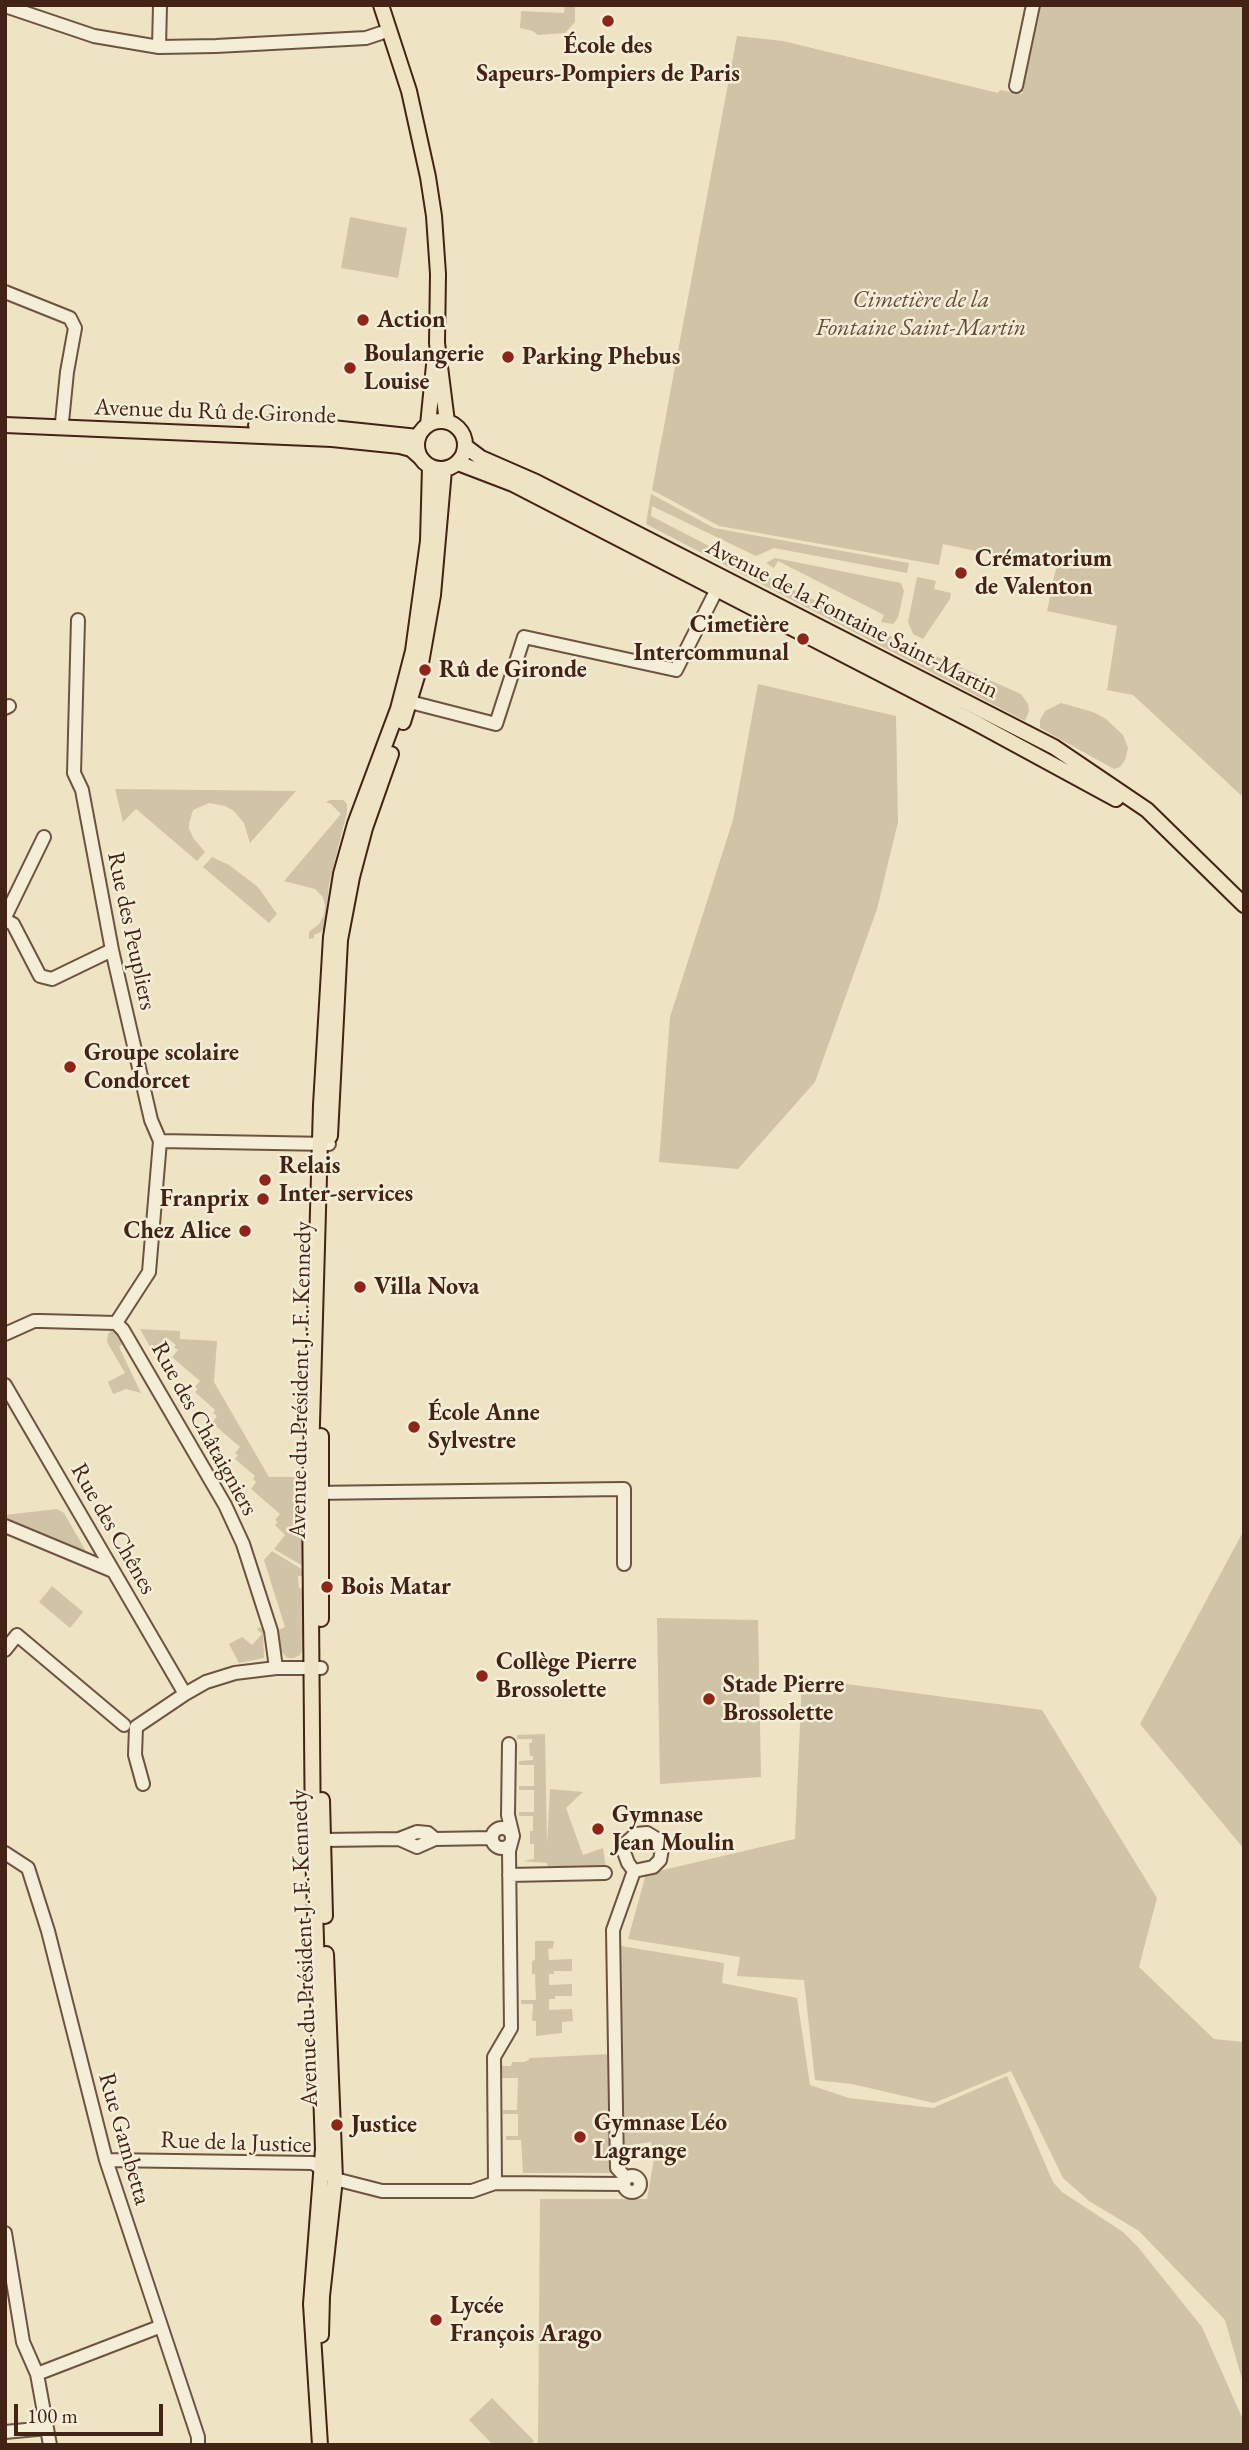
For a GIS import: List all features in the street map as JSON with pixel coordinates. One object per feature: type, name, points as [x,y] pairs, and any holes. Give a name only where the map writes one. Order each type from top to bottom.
[{"type":"main road","points":[[373,5],[401,96],[418,138]]},
{"type":"main road","points":[[381,5],[409,91],[428,177],[438,274],[437,343],[447,422]]},
{"type":"main road","points":[[423,431],[434,422],[447,422],[459,428],[466,446],[458,463],[431,465],[417,451],[423,431],[437,343]]},
{"type":"main road","name":"Avenue du Rû de Gironde","points":[[5,419],[423,431]]},
{"type":"main road","name":"Avenue du Rû de Gironde","points":[[5,425],[332,439],[400,446],[411,449],[431,465]]},
{"type":"main road","name":"Avenue de la Fontaine Saint-Martin","points":[[466,446],[481,458],[536,482],[1125,803],[1197,862]]},
{"type":"main road","name":"Avenue de la Fontaine Saint-Martin","points":[[458,463],[513,484],[720,583]]},
{"type":"main road","name":"Avenue du Président J. F. Kennedy","points":[[320,2445],[312,2304],[323,2168],[313,1850],[317,1201],[325,1143],[340,940],[352,877],[365,828],[410,702],[421,663],[433,595],[431,465]]},
{"type":"main road","name":"Avenue du Président J. F. Kennedy","points":[[325,1143],[321,1105],[331,937],[341,874],[355,824],[398,709],[413,650],[428,541],[431,465]]},
{"type":"main road","name":"Avenue de la Fontaine Saint-Martin","points":[[768,608],[1054,747],[1137,801],[1244,905]]},
{"type":"main road","points":[[976,723],[1015,740],[1023,739],[1027,733]]},
{"type":"main road","name":"Avenue du Président J. F. Kennedy","points":[[316,1667],[335,2179],[322,2296],[321,2346],[329,2445]]},
{"type":"street","points":[[159,47],[160,5]]},
{"type":"street","points":[[1016,86],[1033,5]]},
{"type":"street","points":[[5,6],[94,36],[159,47],[352,38],[376,36],[381,33]]},
{"type":"street","points":[[5,292],[70,318],[75,328],[62,422]]},
{"type":"street","points":[[410,702],[496,724],[524,636],[676,670],[720,583]]},
{"type":"street","name":"Rue des Peupliers","points":[[78,620],[74,773],[82,790],[112,950],[152,1120],[160,1141],[149,1272],[116,1323]]},
{"type":"street","points":[[44,837],[5,918],[13,924],[40,976],[52,979],[112,950]]},
{"type":"street","points":[[160,1141],[325,1143]]},
{"type":"street","points":[[5,1334],[34,1321],[116,1323]]},
{"type":"street","name":"Rue des Châtaigniers","points":[[116,1323],[136,1349],[225,1505],[243,1544],[271,1631],[276,1668]]},
{"type":"street","name":"Rue des Chênes","points":[[6,1387],[185,1694]]},
{"type":"street","points":[[315,1493],[624,1489],[624,1564]]},
{"type":"street","points":[[5,1527],[113,1571]]},
{"type":"street","points":[[5,1650],[17,1635],[124,1725]]},
{"type":"street","points":[[143,1784],[135,1755],[136,1727],[206,1682],[235,1673],[316,1667]]},
{"type":"street","points":[[495,2183],[495,2057],[511,2028],[509,1851],[513,1836],[508,1815],[509,1744]]},
{"type":"street","points":[[500,1827],[511,1832],[512,1840],[508,1847],[499,1848],[492,1838],[493,1831],[500,1827],[508,1815]]},
{"type":"street","points":[[323,1840],[399,1839],[417,1847],[435,1839],[492,1838]]},
{"type":"street","name":"Rue Gambetta","points":[[5,1853],[28,1868],[48,1931],[106,2160],[159,2327],[198,2437],[198,2445]]},
{"type":"street","points":[[323,2168],[335,2179],[382,2191],[472,2192],[495,2183],[625,2181],[617,2168],[613,1930],[634,1871]]},
{"type":"street","points":[[509,1875],[606,1873]]},
{"type":"street","name":"Rue de la Justice","points":[[106,2160],[313,2163],[323,2168]]},
{"type":"street","points":[[5,2233],[23,2342],[37,2374],[50,2445]]},
{"type":"street","points":[[37,2374],[159,2327]]},
{"type":"street","points":[[5,2432],[47,2428]]},
{"type":"green space","points":[[565,5],[575,5],[575,22],[565,33],[538,35],[520,28],[521,11],[564,13]]},
{"type":"green space","name":"Cimetière de la Fontaine Saint-Martin","points":[[1041,5],[1244,5],[1244,798],[1133,695],[1107,690],[1117,626],[1047,611],[1056,568],[943,544],[939,565],[719,526],[652,490],[737,36],[783,41],[998,93],[1000,90],[1022,94]]},
{"type":"green space","points":[[350,217],[407,228],[398,278],[341,268]]},
{"type":"green space","points":[[651,494],[714,528],[909,563],[907,573],[774,548],[756,556],[652,506],[651,516],[841,614],[1021,694],[1028,704],[1029,711],[1025,721],[646,524]]},
{"type":"green space","points":[[775,558],[901,583],[904,591],[898,618],[893,624],[881,622],[884,615],[778,561],[774,568],[766,563]]},
{"type":"green space","points":[[917,577],[936,581],[934,589],[951,593],[950,599],[923,639],[913,634],[908,622]]},
{"type":"green space","points":[[758,684],[896,716],[898,822],[877,909],[815,1082],[738,1169],[659,1162],[670,1017],[733,820]]},
{"type":"green space","points":[[1061,703],[1093,712],[1106,719],[1123,735],[1128,748],[1120,767],[1114,769],[1040,728],[1040,720],[1045,711]]},
{"type":"green space","points":[[115,789],[296,791],[250,843],[244,823],[234,811],[209,803],[193,810],[189,829],[205,852],[197,861],[136,809],[123,822]]},
{"type":"green space","points":[[343,800],[347,804],[347,812],[329,884],[325,927],[314,935],[314,938],[309,939],[309,932],[319,924],[324,915],[323,897],[315,889],[284,881],[341,814],[326,802]]},
{"type":"green space","points":[[212,857],[229,865],[258,887],[277,914],[269,923],[203,867]]},
{"type":"green space","points":[[112,1329],[125,1342],[119,1347],[141,1393],[126,1389],[113,1394],[108,1382],[125,1373],[107,1342]]},
{"type":"green space","points":[[140,1329],[180,1331],[180,1339],[217,1341],[214,1382],[269,1477],[301,1477],[303,1566],[274,1549],[285,1535],[275,1525],[280,1514],[251,1489],[256,1482],[253,1479],[255,1476],[235,1459],[238,1455],[235,1453],[240,1447],[212,1423],[217,1416],[213,1413],[215,1410],[195,1392],[200,1381],[172,1357],[178,1350],[174,1347],[176,1345],[166,1337],[154,1354]]},
{"type":"green space","points":[[57,1509],[64,1513],[88,1555],[5,1522],[5,1515]]},
{"type":"green space","points":[[1244,1530],[1244,1849],[1140,1724]]},
{"type":"green space","points":[[272,1551],[303,1570],[303,1576],[298,1576],[299,1588],[303,1589],[302,1651],[294,1658],[287,1658],[281,1651],[278,1630],[285,1627],[264,1560]]},
{"type":"green space","points":[[52,1586],[83,1612],[70,1628],[39,1602]]},
{"type":"green space","name":"Stade Pierre Brossolette","points":[[657,1618],[758,1620],[761,1777],[660,1784]]},
{"type":"green space","points":[[259,1627],[263,1630],[264,1658],[239,1663],[229,1644],[242,1637],[252,1645],[262,1634],[257,1629]]},
{"type":"green space","points":[[802,1678],[1042,1710],[1157,1898],[1139,1967],[1214,2039],[1244,2042],[1244,2386],[1225,2320],[1139,2231],[1089,2201],[1063,2178],[1011,2071],[934,2103],[852,2084],[815,2080],[804,1980],[737,1976],[740,1957],[628,1939],[646,1874],[795,1839]]},
{"type":"green space","points":[[545,1734],[547,1844],[550,1789],[583,1792],[566,1808],[583,1855],[603,1848],[606,1868],[548,1869],[547,1863],[523,1861],[534,1859],[534,1844],[530,1844],[533,1816],[519,1816],[519,1812],[534,1812],[534,1790],[519,1790],[519,1786],[534,1786],[534,1765],[519,1765],[519,1761],[533,1760],[529,1743],[532,1743],[532,1739],[517,1739],[517,1735]]},
{"type":"green space","points":[[535,1941],[554,1941],[553,1948],[548,1949],[549,1960],[572,1959],[572,1971],[554,1971],[554,1974],[549,1974],[549,1985],[572,1984],[572,1996],[555,1996],[555,1999],[549,1999],[549,2010],[572,2009],[573,2021],[562,2022],[562,2033],[536,2036],[536,2021],[532,2021],[533,2004],[521,2004],[521,2000],[536,2000],[535,1974],[532,1974]]},
{"type":"green space","points":[[621,1946],[724,1963],[722,1983],[797,1998],[810,2085],[849,2098],[933,2108],[1007,2076],[1053,2182],[1062,2192],[1123,2232],[1202,2327],[1244,2422],[1244,2445],[538,2445],[540,2199],[647,2199],[654,2159],[651,2142],[624,2146]]},
{"type":"green space","points":[[610,2054],[613,2173],[523,2173],[521,2140],[506,2140],[506,2136],[518,2136],[518,2114],[503,2114],[503,2110],[517,2110],[518,2078],[502,2078],[502,2066],[511,2066],[512,2062],[524,2062],[529,2058]]},
{"type":"green space","points":[[492,2398],[534,2441],[530,2445],[493,2445],[469,2420]]},
{"type":"place","name":"École des Sapeurs-Pompiers de Paris","points":[[608,21]]},
{"type":"place","name":"Action","points":[[363,320]]},
{"type":"place","name":"Parking Phebus","points":[[508,357]]},
{"type":"place","name":"Boulangerie Louise","points":[[350,368]]},
{"type":"place","name":"Crématorium de Valenton","points":[[961,573]]},
{"type":"place","name":"Cimetière Intercommunal","points":[[803,639]]},
{"type":"place","name":"Rû de Gironde","points":[[425,670]]},
{"type":"place","name":"Groupe scolaire Condorcet","points":[[70,1067]]},
{"type":"place","name":"Relais Inter-services","points":[[265,1180]]},
{"type":"place","name":"Franprix","points":[[263,1199]]},
{"type":"place","name":"Chez Alice","points":[[245,1231]]},
{"type":"place","name":"Villa Nova","points":[[360,1287]]},
{"type":"place","name":"École Anne Sylvestre","points":[[414,1427]]},
{"type":"place","name":"Bois Matar","points":[[327,1587]]},
{"type":"place","name":"Collège Pierre Brossolette","points":[[482,1676]]},
{"type":"place","name":"Stade Pierre Brossolette","points":[[709,1699]]},
{"type":"place","name":"Gymnase Jean Moulin","points":[[598,1829]]},
{"type":"place","name":"Justice","points":[[337,2125]]},
{"type":"place","name":"Gymnase Léo Lagrange","points":[[580,2137]]},
{"type":"place","name":"Lycée François Arago","points":[[436,2320]]}]
